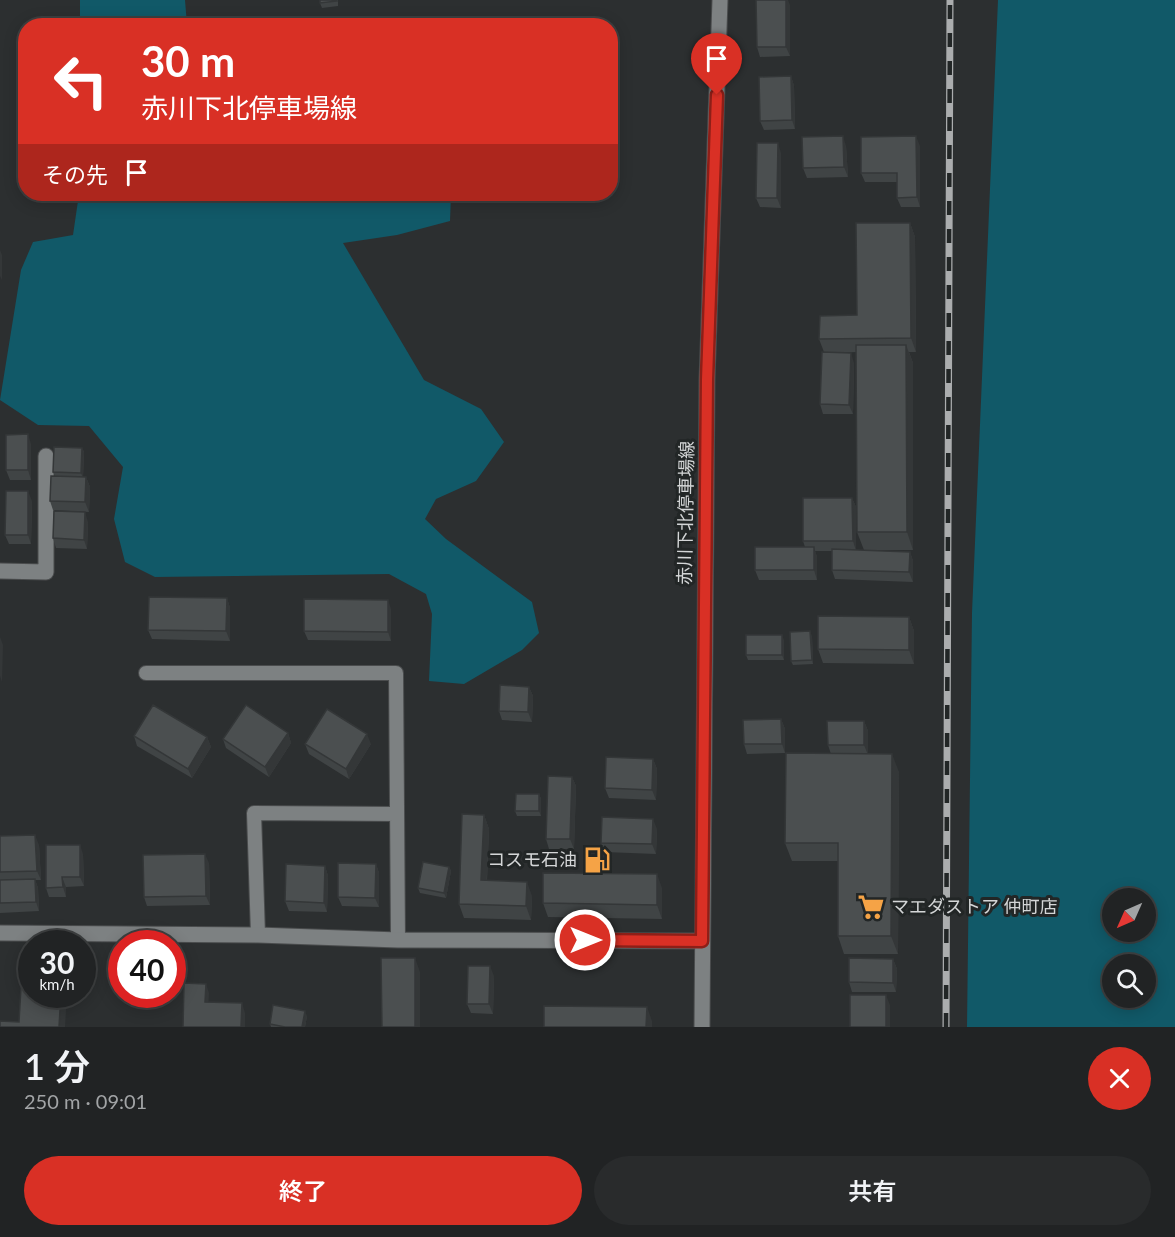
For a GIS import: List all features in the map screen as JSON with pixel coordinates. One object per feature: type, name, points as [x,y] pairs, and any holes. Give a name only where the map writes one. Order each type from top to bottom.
[{"type":"main road","name":"赤川下北停車場線","points":[[702,1027],[707,380],[720,0]]},
{"type":"main road","points":[[0,571],[46,572],[46,456]]},
{"type":"main road","points":[[0,933],[258,935],[398,940],[702,941]]},
{"type":"lane","points":[[146,673],[396,673],[398,940]]},
{"type":"lane","points":[[258,935],[254,813],[397,814]]},
{"type":"shaded area","points":[[80,0],[185,0],[186,18],[80,18]]},
{"type":"shaded area","points":[[998,0],[1175,0],[1175,1027],[967,1027],[972,613]]},
{"type":"shaded area","points":[[78,201],[451,201],[450,221],[397,235],[343,243],[424,380],[481,409],[504,442],[476,481],[436,499],[425,519],[446,539],[532,602],[539,633],[522,650],[464,684],[429,681],[432,614],[426,594],[389,574],[155,577],[125,562],[114,519],[123,467],[89,426],[38,425],[0,400],[21,270],[33,242],[73,235]]},
{"type":"building","points":[[320,0],[336,0],[337,1],[320,3]]},
{"type":"building","points":[[756,0],[786,0],[786,47],[757,47]]},
{"type":"building","points":[[791,76],[792,120],[760,121],[759,77]]},
{"type":"building","points":[[843,136],[844,167],[803,168],[802,137]]},
{"type":"building","points":[[916,136],[917,197],[897,198],[897,173],[861,173],[861,137]]},
{"type":"building","points":[[757,143],[778,143],[777,198],[756,198]]},
{"type":"building","points":[[856,223],[910,223],[911,338],[819,339],[820,316],[857,315]]},
{"type":"building","points":[[856,345],[906,345],[907,532],[857,532]]},
{"type":"building","points":[[822,352],[851,353],[849,405],[820,404]]},
{"type":"building","points":[[28,434],[28,470],[6,470],[6,435]]},
{"type":"building","points":[[54,447],[82,448],[81,473],[53,472]]},
{"type":"building","points":[[51,476],[86,477],[85,502],[50,501]]},
{"type":"building","points":[[6,491],[28,491],[28,535],[5,535]]},
{"type":"building","points":[[803,498],[852,498],[853,541],[803,541]]},
{"type":"building","points":[[54,511],[85,512],[84,540],[53,538]]},
{"type":"building","points":[[755,547],[814,547],[814,570],[755,570]]},
{"type":"building","points":[[832,549],[910,552],[909,572],[832,570]]},
{"type":"building","points":[[149,597],[227,598],[226,631],[148,630]]},
{"type":"building","points":[[304,599],[388,600],[388,632],[304,631]]},
{"type":"building","points":[[818,616],[909,617],[909,650],[818,649]]},
{"type":"building","points":[[810,631],[812,660],[791,661],[790,632]]},
{"type":"building","points":[[746,635],[782,635],[782,655],[746,655]]},
{"type":"building","points":[[500,685],[529,687],[528,712],[499,711]]},
{"type":"building","points":[[153,705],[207,737],[188,769],[134,736]]},
{"type":"building","points":[[246,705],[288,733],[265,767],[223,739]]},
{"type":"building","points":[[327,709],[367,734],[346,769],[305,744]]},
{"type":"building","points":[[781,719],[782,744],[744,744],[743,720]]},
{"type":"building","points":[[827,721],[864,721],[864,745],[828,745]]},
{"type":"building","name":"マエダストア 仲町店","points":[[786,753],[892,754],[891,936],[838,936],[838,843],[785,843]]},
{"type":"building","points":[[606,757],[653,759],[652,790],[605,788]]},
{"type":"building","points":[[548,776],[572,777],[570,839],[546,839]]},
{"type":"building","points":[[516,794],[539,794],[539,811],[515,811]]},
{"type":"building","points":[[462,814],[484,815],[481,880],[527,882],[526,906],[459,904]]},
{"type":"building","points":[[602,817],[653,819],[652,844],[601,843]]},
{"type":"building","points":[[35,835],[37,871],[0,872],[0,836]]},
{"type":"building","points":[[46,845],[80,845],[80,877],[62,877],[63,887],[46,888]]},
{"type":"building","points":[[205,854],[206,896],[144,897],[143,855]]},
{"type":"building","points":[[423,862],[449,867],[444,893],[418,888]]},
{"type":"building","points":[[338,863],[376,864],[375,898],[338,897]]},
{"type":"building","points":[[286,864],[325,866],[324,903],[285,901]]},
{"type":"building","points":[[543,873],[657,874],[657,905],[543,903]]},
{"type":"building","points":[[35,879],[36,902],[0,903],[0,880]]},
{"type":"building","points":[[381,958],[415,958],[415,1027],[382,1027]]},
{"type":"building","points":[[849,958],[893,959],[893,983],[849,982]]},
{"type":"building","points":[[468,966],[490,966],[489,1004],[467,1004]]},
{"type":"building","points":[[186,983],[206,984],[205,1002],[242,1003],[241,1027],[183,1027]]},
{"type":"building","points":[[850,995],[886,995],[886,1027],[850,1027]]},
{"type":"building","points":[[273,1005],[305,1011],[302,1027],[270,1024]]},
{"type":"building","points":[[544,1006],[647,1007],[646,1027],[544,1027]]},
{"type":"building","points":[[20,1008],[60,1008],[59,1027],[0,1027],[0,1021],[19,1022]]},
{"type":"railway","points":[[946,1027],[950,0]]},
{"type":"place","name":"コスモ石油","points":[[597,860]]},
{"type":"place","name":"マエダストア 仲町店","points":[[871,907]]},
{"type":"route","points":[[585,940],[702,941],[707,380],[717,95]]}]
